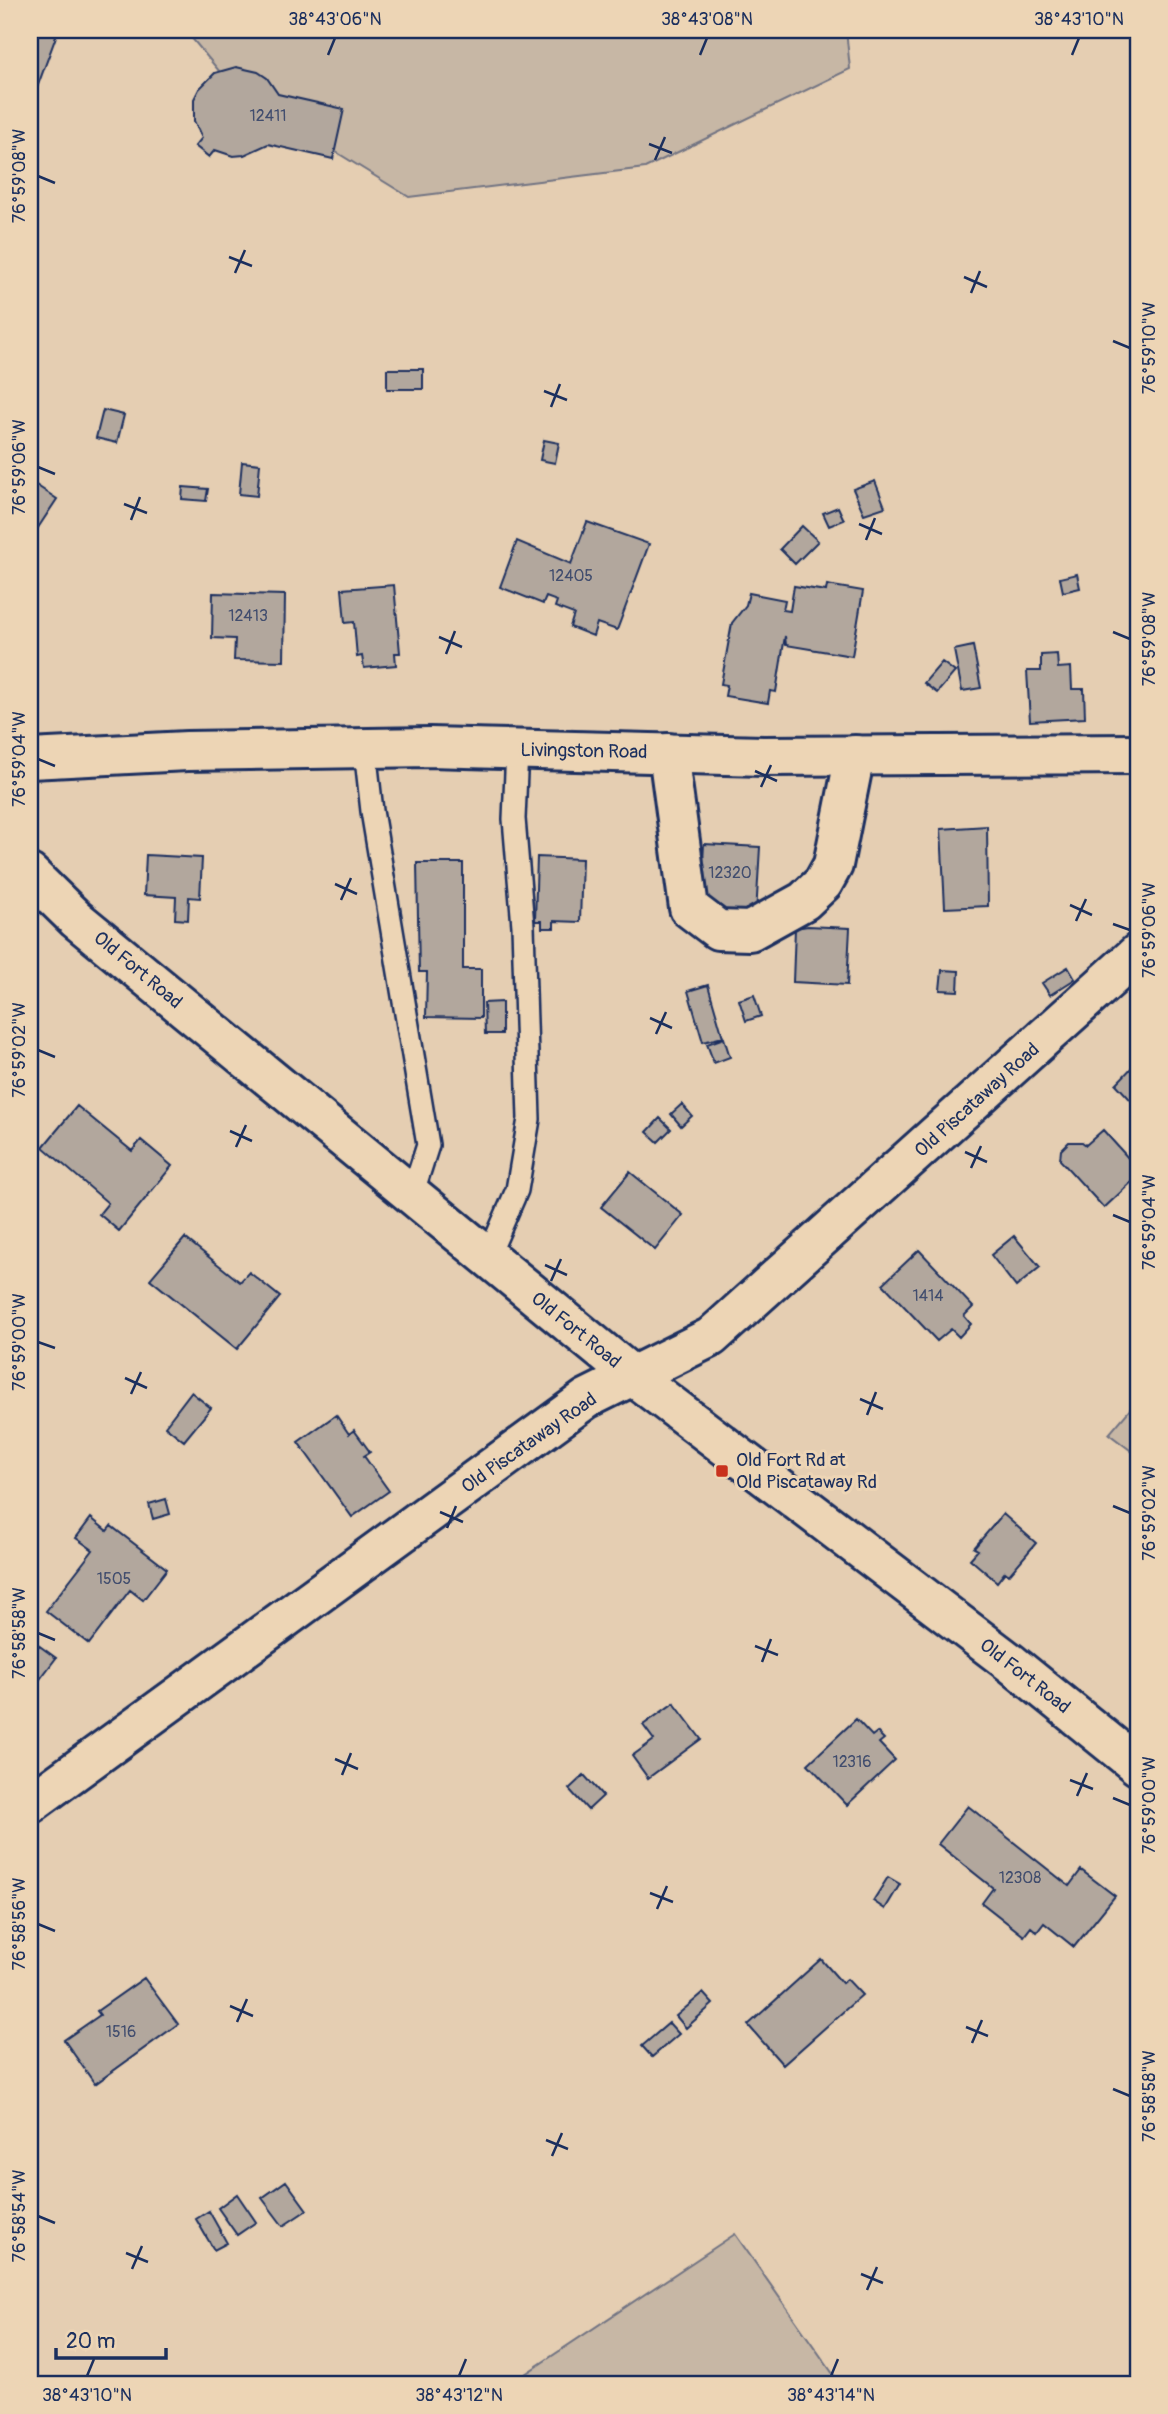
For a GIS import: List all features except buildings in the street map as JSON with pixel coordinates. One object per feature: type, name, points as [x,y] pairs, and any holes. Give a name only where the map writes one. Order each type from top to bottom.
[{"type":"main road","name":"Livingston Road","points":[[30,759],[187,751],[365,749],[855,755],[1138,754]]},
{"type":"main road","points":[[668,753],[690,908],[718,930],[750,931],[804,901],[823,883],[833,865],[855,755]]},
{"type":"main road","name":"Old Fort Road","points":[[30,874],[76,919],[634,1377],[1001,1656],[1138,1766]]},
{"type":"main road","name":"Old Piscataway Road","points":[[30,1804],[586,1399],[711,1337],[781,1277],[1138,953]]},
{"type":"lane","points":[[365,749],[372,811],[428,1145],[412,1195]]},
{"type":"lane","points":[[488,1257],[517,1190],[529,1119],[523,926],[514,819],[517,750]]},
{"type":"shaded area","points":[[185,30],[846,30],[850,69],[645,168],[409,197],[234,89]]},
{"type":"shaded area","points":[[1138,1400],[1138,1456],[1109,1434]]},
{"type":"shaded area","points":[[735,2234],[840,2384],[510,2384]]},
{"type":"place","name":"Old Fort Rd at Old Piscataway Rd","points":[[722,1471]]}]
